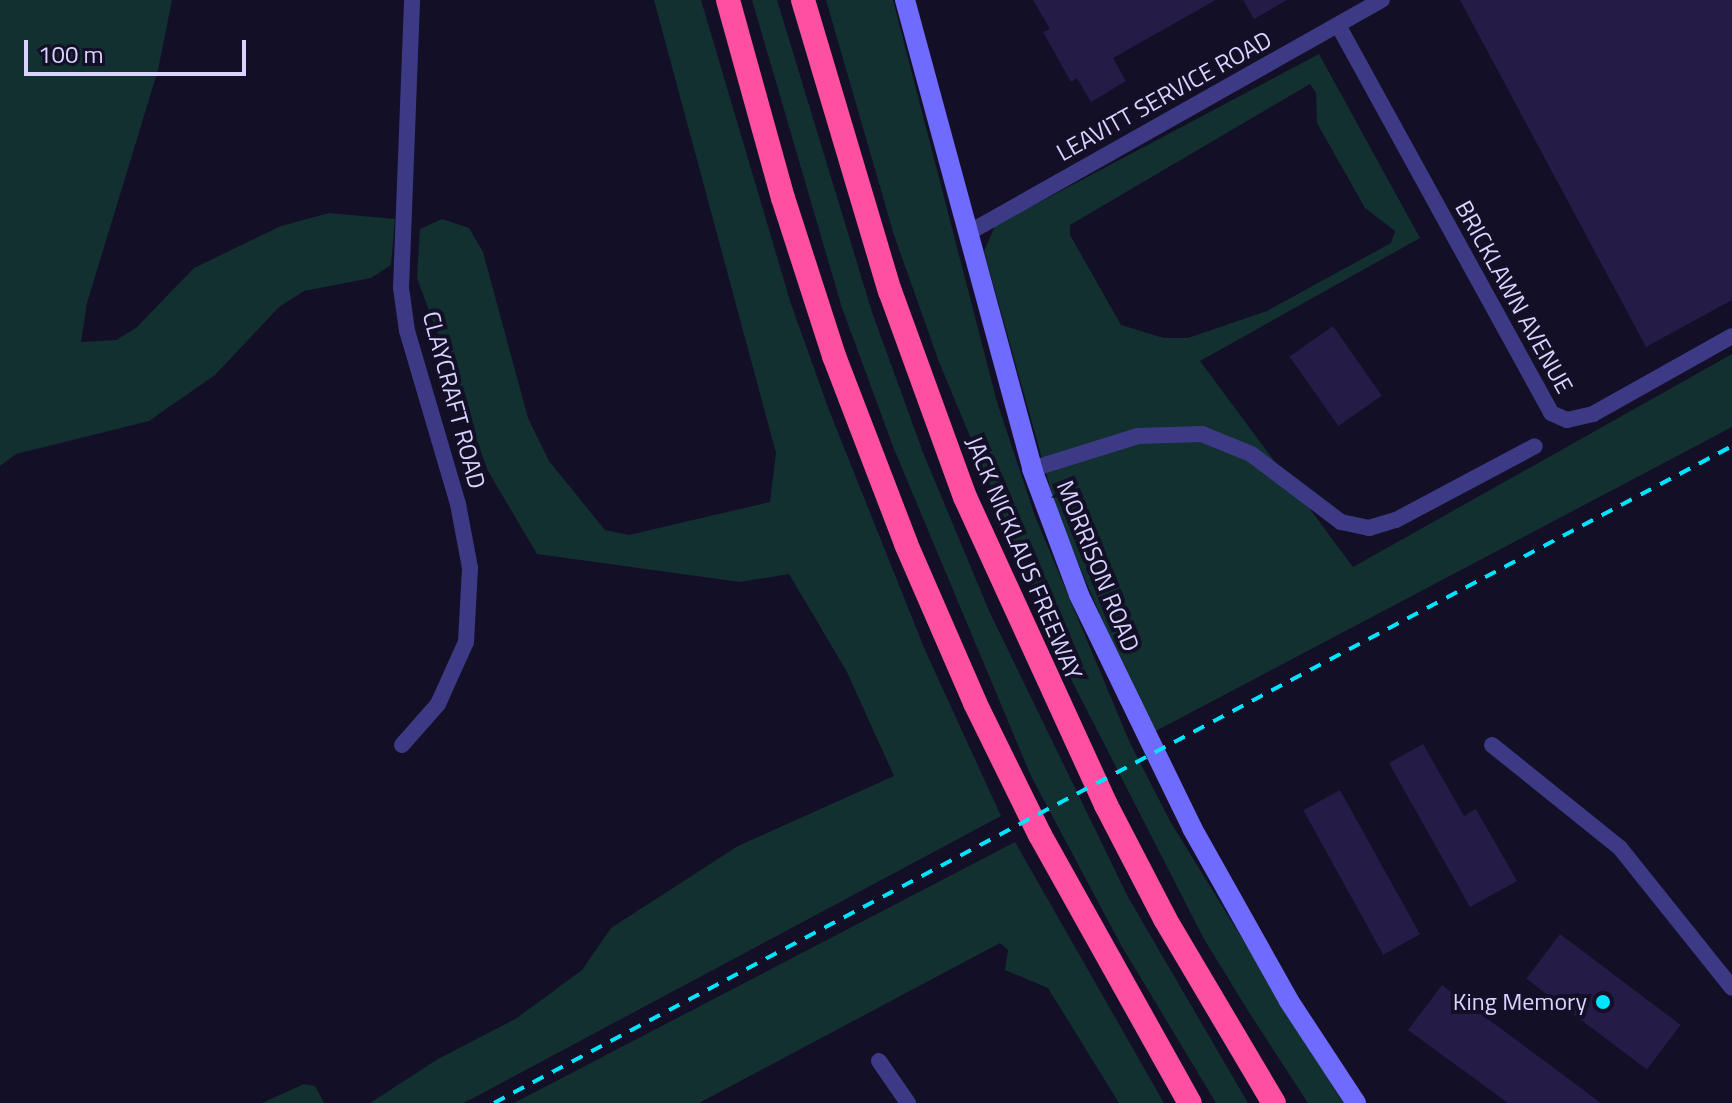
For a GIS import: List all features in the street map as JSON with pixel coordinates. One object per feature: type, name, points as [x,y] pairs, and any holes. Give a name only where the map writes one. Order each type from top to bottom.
[{"type":"highway","points":[[728,0],[829,342],[906,544],[1036,827],[1100,950],[1190,1103]]},
{"type":"highway","name":"JACK NICKLAUS FREEWAY","points":[[803,0],[890,291],[965,497],[1106,805],[1165,919],[1274,1100]]},
{"type":"street","name":"CLAYCRAFT ROAD","points":[[402,745],[438,704],[466,642],[470,568],[458,504],[407,331],[401,288],[412,0]]},
{"type":"street","name":"MORRISON ROAD","points":[[905,0],[1032,469],[1079,595],[1128,705],[1254,941],[1356,1103]]},
{"type":"street","name":"LEAVITT SERVICE ROAD","points":[[968,233],[1382,0]]},
{"type":"street","name":"BRICKLAWN AVENUE","points":[[1338,25],[1551,413],[1567,420],[1593,414],[1732,336]]},
{"type":"street","points":[[1032,469],[1138,436],[1202,434],[1251,454],[1341,522],[1369,528],[1396,520],[1535,446]]},
{"type":"street","points":[[1492,745],[1620,848],[1732,988]]},
{"type":"street","points":[[879,1061],[908,1103]]},
{"type":"green space","points":[[0,0],[172,0],[158,70],[87,303],[81,342],[116,340],[136,328],[194,268],[281,226],[329,213],[395,219],[391,265],[371,278],[304,291],[279,307],[215,375],[149,421],[16,454],[0,466]]},
{"type":"green space","points":[[654,0],[701,0],[791,304],[829,410],[925,650],[1001,816],[464,1103],[370,1103],[438,1059],[517,1018],[582,970],[611,928],[738,846],[894,776],[847,672],[789,574],[740,582],[537,554],[488,471],[417,278],[420,229],[442,219],[469,228],[483,252],[528,418],[549,461],[605,530],[629,535],[770,502],[776,453]]},
{"type":"green space","points":[[752,0],[777,0],[872,312],[924,455],[990,613],[1128,897],[1248,1103],[1216,1103],[1121,945],[1031,776],[894,449],[842,308]]},
{"type":"green space","points":[[826,0],[893,0],[997,402],[1035,516],[1130,743],[1170,821],[1343,1103],[1308,1103],[1250,1014],[1204,939],[1073,683],[939,362],[894,235]]},
{"type":"green space","points":[[1319,54],[1420,238],[1200,361],[1353,567],[1732,354],[1732,427],[1154,732],[1125,675],[1057,512],[984,251],[995,226]],"holes":[[[1310,84],[1316,93],[1317,123],[1365,208],[1395,231],[1391,243],[1267,311],[1188,338],[1164,338],[1121,325],[1070,235],[1070,225]]]},
{"type":"green space","points":[[1015,842],[1164,1103],[1119,1103],[1048,988],[1005,970],[1008,950],[1000,943],[699,1103],[514,1103]]},
{"type":"green space","points":[[304,1084],[315,1086],[324,1103],[262,1103]]},
{"type":"building","points":[[1033,0],[1216,0],[1113,58],[1126,81],[1091,102],[1077,78],[1071,82],[1043,32],[1050,29]]},
{"type":"building","points":[[1243,0],[1287,0],[1254,19]]},
{"type":"building","points":[[1460,0],[1732,0],[1732,300],[1646,347]]},
{"type":"building","points":[[1333,326],[1382,396],[1338,426],[1290,356]]},
{"type":"building","points":[[1423,744],[1464,816],[1476,809],[1517,881],[1470,907],[1389,763]]},
{"type":"building","points":[[1340,790],[1420,934],[1383,955],[1303,810]]},
{"type":"building","name":"King Memory","points":[[1560,934],[1681,1025],[1647,1070],[1526,979]]},
{"type":"building","points":[[1442,985],[1601,1103],[1508,1103],[1408,1030]]},
{"type":"railway","points":[[494,1103],[1732,446]]},
{"type":"place","name":"King Memory","points":[[1603,1002]]}]
